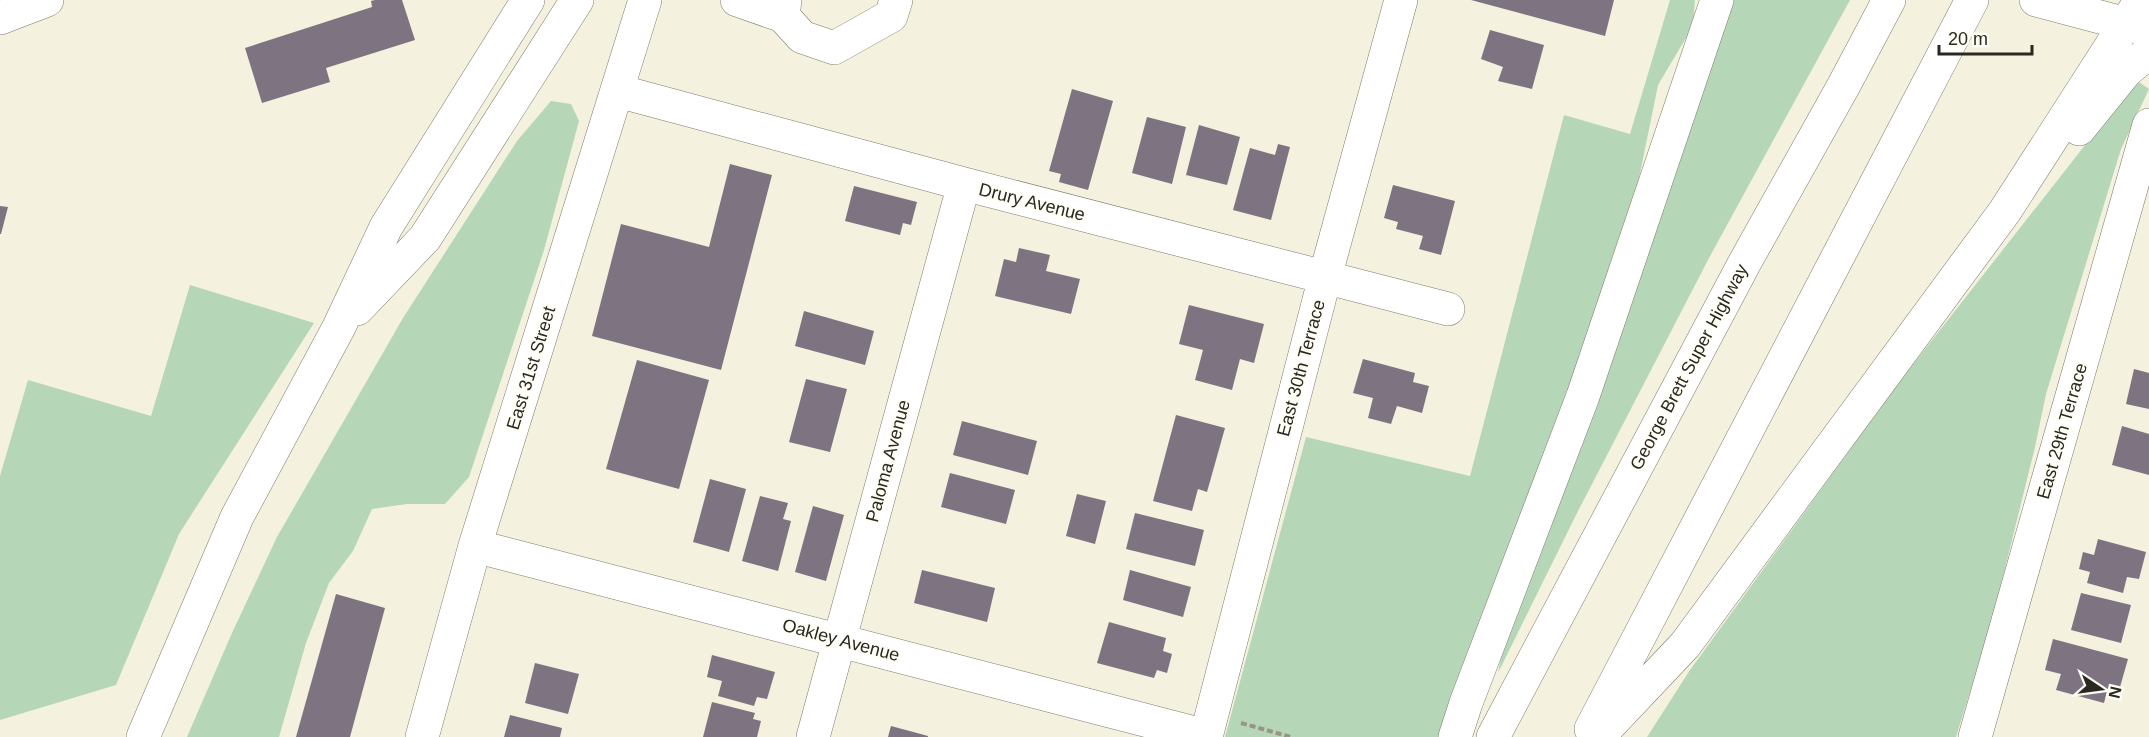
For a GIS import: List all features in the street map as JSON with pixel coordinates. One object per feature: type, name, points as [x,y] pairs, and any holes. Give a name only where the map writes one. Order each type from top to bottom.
[{"type":"main road","points":[[0,18],[46,0]]},
{"type":"main road","points":[[143,737],[237,517],[339,327],[386,227],[528,0]]},
{"type":"main road","points":[[339,327],[425,238],[577,0]]},
{"type":"main road","name":"East 31st Street","points":[[422,737],[475,546],[645,0]]},
{"type":"main road","points":[[737,0],[784,8],[802,37],[834,48],[891,16],[896,0]]},
{"type":"main road","name":"East 30th Terrace","points":[[1206,737],[1325,277],[1401,0]]},
{"type":"main road","points":[[1455,737],[1583,396],[1718,0]]},
{"type":"main road","name":"George Brett Super Highway","points":[[1493,737],[1745,262],[1889,0]]},
{"type":"main road","points":[[1587,737],[1972,0]]},
{"type":"main road","points":[[1598,737],[1685,645],[2005,211],[2139,18],[2037,0]]},
{"type":"main road","points":[[2005,211],[2094,112],[2127,71],[2149,52]]},
{"type":"main road","name":"Drury Avenue","points":[[618,91],[964,184],[1448,309]]},
{"type":"main road","name":"East 29th Terrace","points":[[1975,737],[2149,125]]},
{"type":"main road","name":"Paloma Avenue","points":[[813,737],[964,184]]},
{"type":"main road","name":"Oakley Avenue","points":[[475,546],[1206,737]]},
{"type":"path","points":[[1272,732],[1291,737]]},
{"type":"green space","points":[[1670,0],[1695,0],[1693,26],[1658,85],[1636,193],[1524,517],[1439,737],[1225,737],[1306,437],[1470,476],[1564,115],[1630,134]]},
{"type":"green space","points":[[1733,0],[1850,0],[1709,258],[1576,515],[1498,673],[1504,642],[1643,263]]},
{"type":"green space","points":[[2136,80],[2149,89],[2121,149],[2046,394],[1993,617],[1956,737],[1647,737],[1690,670],[1900,381]]},
{"type":"green space","points":[[551,101],[571,104],[579,121],[544,250],[469,477],[445,504],[407,504],[372,509],[353,551],[329,583],[306,643],[279,737],[187,737],[277,537],[403,318],[517,141]]},
{"type":"green space","points":[[190,285],[314,323],[179,534],[116,685],[0,720],[0,476],[28,380],[151,416]]},
{"type":"building","points":[[402,0],[415,40],[326,68],[330,82],[262,103],[245,48],[372,7],[371,1]]},
{"type":"building","points":[[1471,0],[1614,0],[1605,36]]},
{"type":"building","points":[[1490,30],[1544,45],[1532,89],[1498,81],[1503,67],[1481,59]]},
{"type":"building","points":[[1072,89],[1113,101],[1088,190],[1059,182],[1061,174],[1049,171]]},
{"type":"building","points":[[1147,117],[1186,127],[1172,184],[1132,173]]},
{"type":"building","points":[[1199,125],[1240,137],[1227,185],[1186,175]]},
{"type":"building","points":[[1278,144],[1290,147],[1271,220],[1233,210],[1250,148],[1275,155]]},
{"type":"building","points":[[730,164],[772,175],[721,370],[592,336],[621,224],[709,247]]},
{"type":"building","points":[[1393,185],[1455,201],[1441,255],[1419,249],[1423,236],[1396,229],[1398,222],[1384,218]]},
{"type":"building","points":[[854,186],[917,202],[911,225],[903,223],[900,235],[845,221]]},
{"type":"building","points":[[0,206],[8,207],[1,234],[0,234]]},
{"type":"building","points":[[1019,248],[1050,255],[1046,271],[1080,279],[1071,314],[995,296],[1004,259],[1016,262]]},
{"type":"building","points":[[1189,305],[1264,324],[1254,363],[1240,359],[1232,390],[1195,380],[1203,350],[1179,344]]},
{"type":"building","points":[[804,311],[874,331],[865,365],[795,346]]},
{"type":"building","points":[[1363,359],[1415,373],[1413,382],[1429,386],[1422,413],[1397,406],[1391,424],[1368,418],[1373,398],[1353,393]]},
{"type":"building","points":[[637,360],[709,380],[679,489],[606,469]]},
{"type":"building","points":[[2134,369],[2149,373],[2149,409],[2126,404]]},
{"type":"building","points":[[806,379],[847,389],[830,452],[789,442]]},
{"type":"building","points":[[1176,415],[1225,428],[1207,492],[1198,489],[1192,511],[1153,501]]},
{"type":"building","points":[[962,421],[1037,441],[1028,475],[953,455]]},
{"type":"building","points":[[2122,426],[2149,434],[2149,475],[2112,465]]},
{"type":"building","points":[[950,473],[1015,490],[1006,524],[941,507]]},
{"type":"building","points":[[710,479],[746,489],[729,552],[693,542]]},
{"type":"building","points":[[1077,494],[1106,501],[1095,544],[1066,536]]},
{"type":"building","points":[[760,496],[788,503],[783,519],[791,521],[778,571],[742,561]]},
{"type":"building","points":[[813,506],[844,515],[826,581],[795,572]]},
{"type":"building","points":[[1135,513],[1204,530],[1195,566],[1126,549]]},
{"type":"building","points":[[2098,539],[2146,552],[2139,579],[2127,577],[2123,593],[2087,583],[2090,572],[2079,569],[2083,552],[2094,555]]},
{"type":"building","points":[[922,570],[995,588],[987,622],[914,603]]},
{"type":"building","points":[[1130,570],[1191,587],[1183,617],[1123,600]]},
{"type":"building","points":[[2081,593],[2131,605],[2121,643],[2071,630]]},
{"type":"building","points":[[336,594],[385,608],[350,737],[296,737]]},
{"type":"building","points":[[1109,622],[1166,638],[1163,651],[1172,654],[1167,673],[1157,670],[1154,678],[1097,663]]},
{"type":"building","points":[[2053,639],[2128,659],[2118,694],[2107,691],[2104,703],[2056,690],[2061,674],[2045,670]]},
{"type":"building","points":[[712,655],[775,672],[767,699],[757,697],[754,706],[718,696],[722,681],[707,677]]},
{"type":"building","points":[[535,663],[579,674],[568,714],[525,703]]},
{"type":"building","points":[[712,702],[755,713],[753,719],[761,721],[757,737],[703,737]]},
{"type":"building","points":[[510,715],[562,728],[560,737],[504,737]]},
{"type":"building","points":[[891,726],[928,736],[928,737],[888,737]]}]
